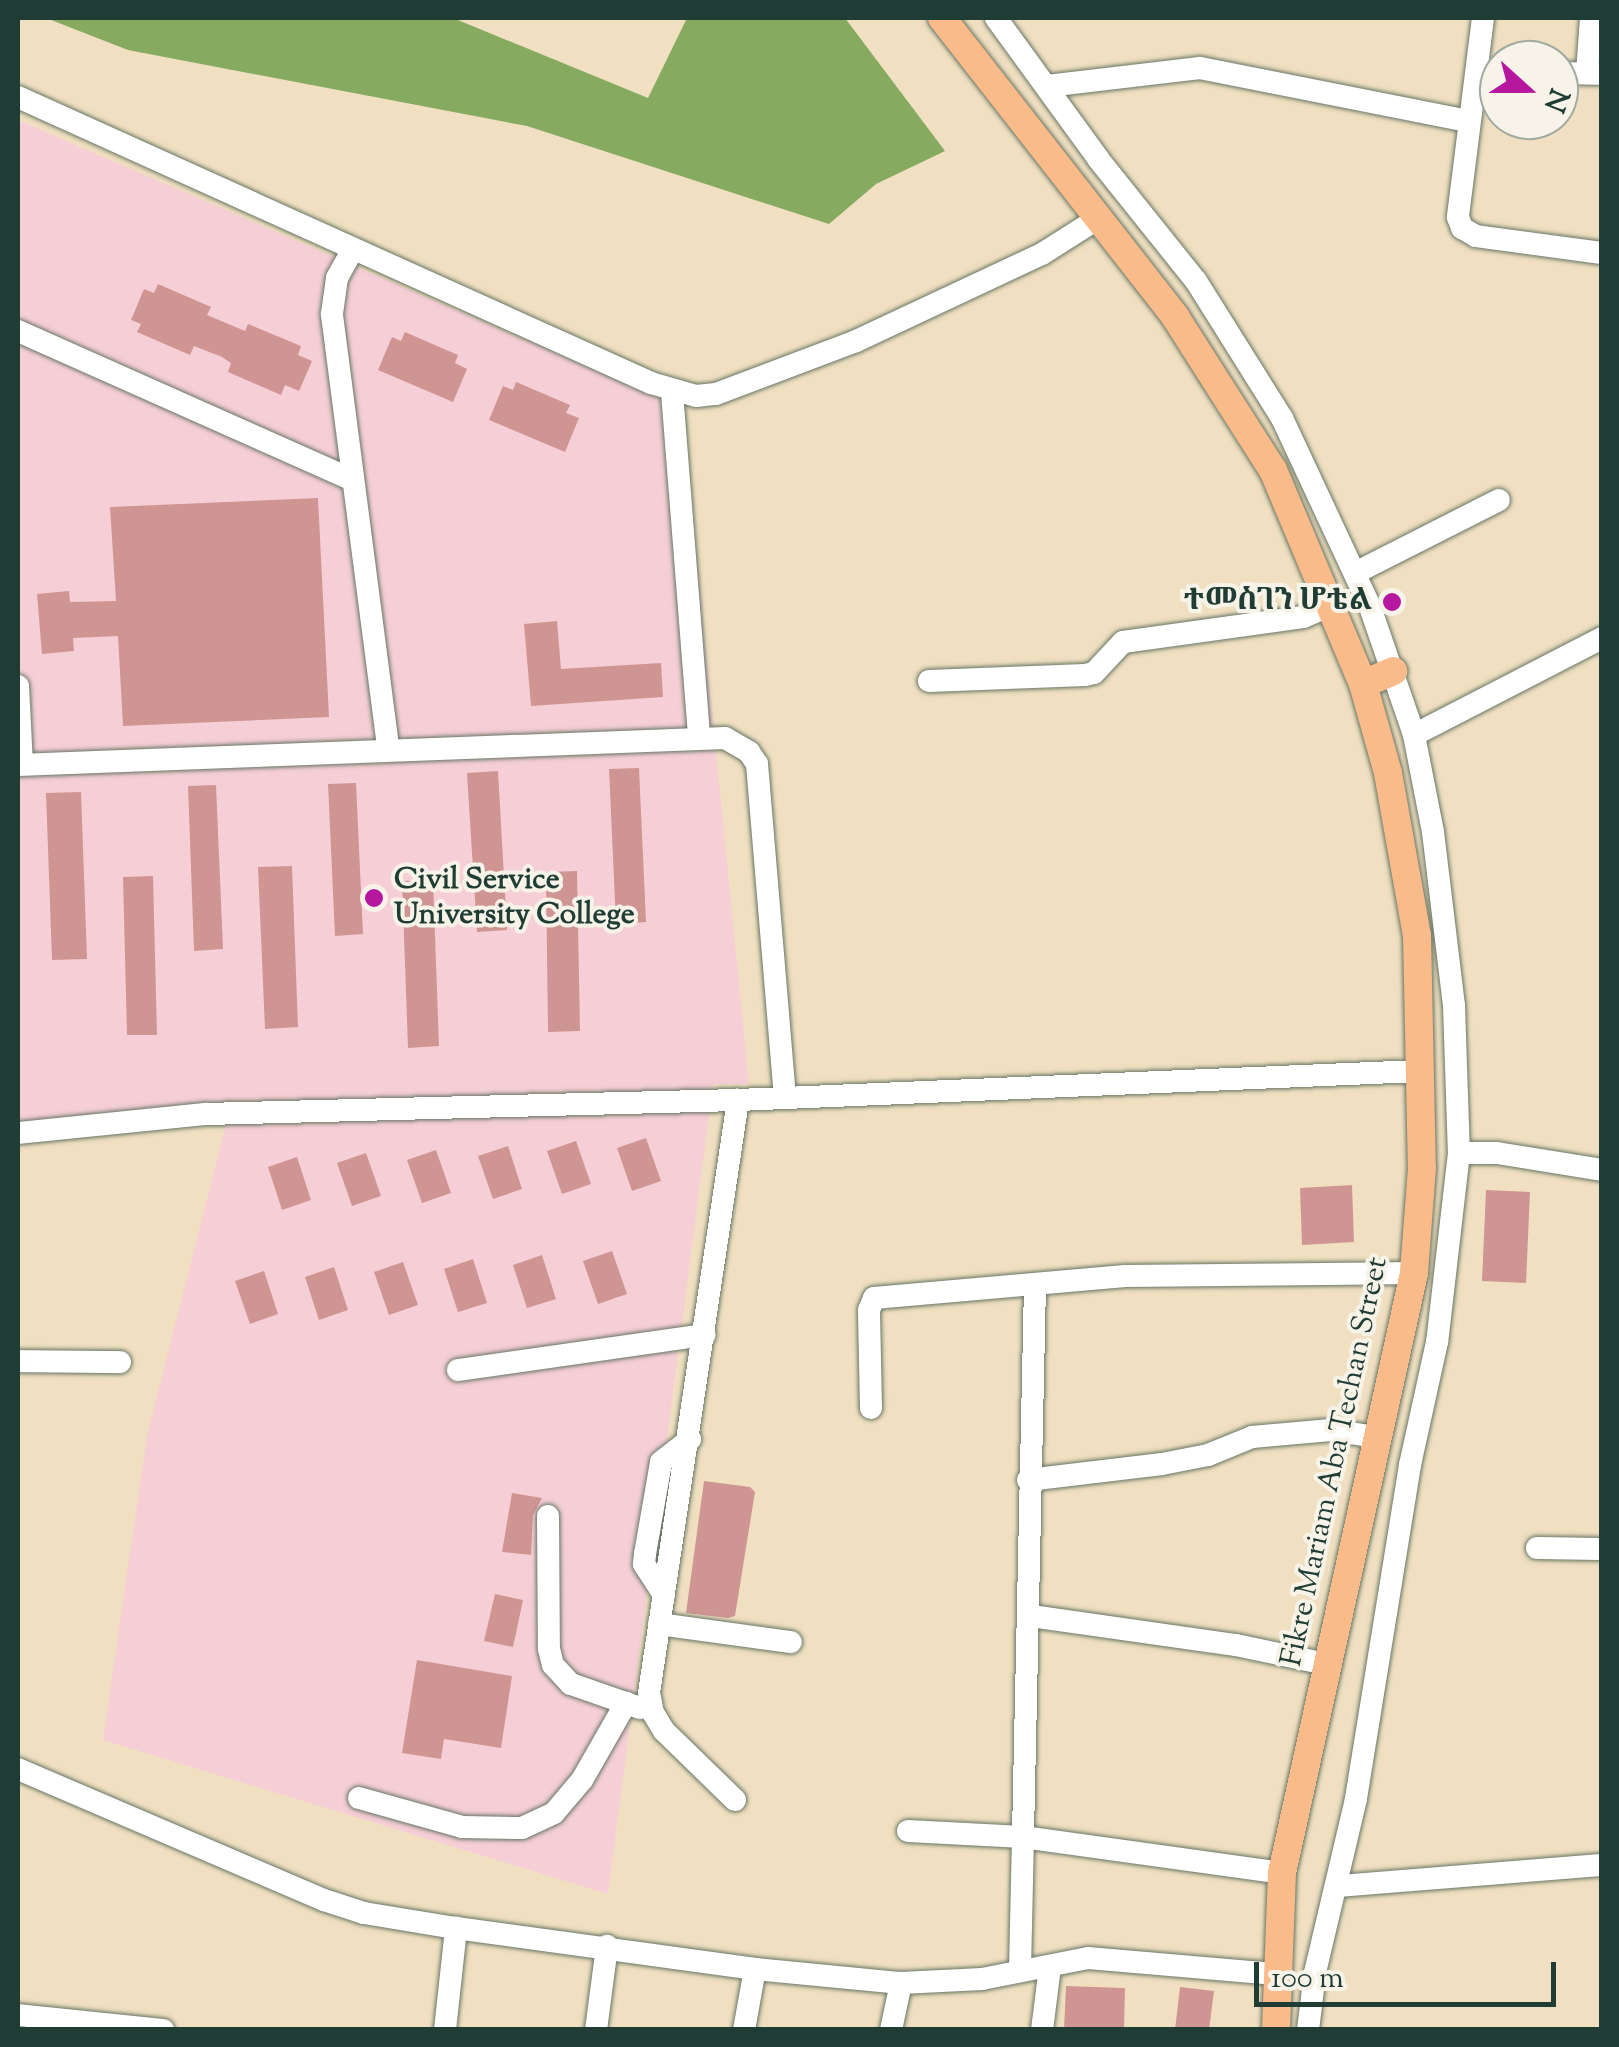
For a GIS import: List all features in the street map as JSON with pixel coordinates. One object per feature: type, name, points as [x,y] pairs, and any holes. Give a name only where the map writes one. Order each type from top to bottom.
[{"type":"main road","name":"Fikre Mariam Aba Techan Street","points":[[942,18],[1176,318],[1273,470],[1363,684],[1388,773],[1418,934],[1422,1168],[1414,1273],[1376,1437],[1360,1533],[1326,1664],[1282,1873],[1275,1974],[1276,2030]]},
{"type":"main road","points":[[1363,684],[1392,672]]},
{"type":"street","points":[[996,18],[1206,296],[1282,418],[1357,572],[1414,734],[1433,832],[1454,1005],[1460,1153],[1437,1342],[1410,1465],[1340,1886],[1315,1974],[1308,2030]]},
{"type":"street","points":[[1591,18],[1594,74]]},
{"type":"street","points":[[1047,86],[1200,68],[1468,122]]},
{"type":"street","points":[[18,96],[672,392],[696,396],[716,394],[856,342],[1042,254],[1100,217]]},
{"type":"street","points":[[1479,96],[1468,122],[1458,217],[1462,228],[1476,236],[1602,253]]},
{"type":"street","points":[[353,249],[337,278],[332,315],[388,750]]},
{"type":"street","points":[[22,341],[351,479]]},
{"type":"street","points":[[672,392],[700,736]]},
{"type":"street","points":[[1357,572],[1498,500]]},
{"type":"street","points":[[929,681],[1085,676],[1094,673],[1123,642],[1303,617],[1331,604]]},
{"type":"street","points":[[1414,734],[1602,638]]},
{"type":"street","points":[[18,686],[20,765],[724,738],[749,752],[756,764],[785,1096]]},
{"type":"street","points":[[18,1133],[206,1114],[738,1100],[1418,1070]]},
{"type":"street","points":[[735,1800],[664,1730],[653,1713],[649,1693],[738,1100]]},
{"type":"street","points":[[1460,1153],[1498,1154],[1602,1170]]},
{"type":"street","points":[[871,1408],[869,1310],[874,1298],[1126,1276],[1414,1273]]},
{"type":"street","points":[[1020,1971],[1031,1616],[1028,1480],[1035,1285]]},
{"type":"street","points":[[458,1370],[705,1334]]},
{"type":"street","points":[[18,1361],[120,1362]]},
{"type":"street","points":[[1028,1480],[1162,1464],[1208,1455],[1252,1437],[1331,1430],[1376,1437]]},
{"type":"street","points":[[548,1516],[549,1649],[553,1665],[571,1684],[653,1713]]},
{"type":"street","points":[[1537,1548],[1602,1549]]},
{"type":"street","points":[[1031,1616],[1236,1645],[1326,1664]]},
{"type":"street","points":[[659,1624],[792,1642]]},
{"type":"street","points":[[359,1798],[462,1827],[522,1828],[554,1813],[582,1780],[626,1703]]},
{"type":"street","points":[[18,1769],[324,1900],[364,1912],[456,1928],[607,1946],[755,1970],[900,1983],[982,1979],[1088,1958],[1206,1964],[1275,1974]]},
{"type":"street","points":[[908,1831],[1023,1837],[1282,1873]]},
{"type":"street","points":[[1340,1886],[1602,1865]]},
{"type":"street","points":[[445,2030],[456,1928]]},
{"type":"street","points":[[596,2030],[607,1946]]},
{"type":"street","points":[[1042,2030],[1050,1967]]},
{"type":"street","points":[[744,2030],[755,1970]]},
{"type":"street","points":[[891,2030],[900,1983]]},
{"type":"street","points":[[18,2014],[163,2030]]},
{"type":"shaded area","name":"Civil Service University College","points":[[18,120],[682,408],[749,1084],[713,1084],[608,1894],[103,1740],[147,1436],[226,1124],[18,1130]]},
{"type":"green space","points":[[46,18],[453,18],[648,98],[687,18],[845,18],[945,151],[876,184],[829,224],[527,126],[128,50]]},
{"type":"building","points":[[158,284],[211,307],[207,315],[245,331],[248,324],[301,346],[298,355],[312,361],[299,391],[285,385],[281,395],[228,372],[231,363],[222,357],[194,346],[190,355],[137,332],[141,324],[131,320],[144,289],[154,293]]},
{"type":"building","points":[[405,332],[458,355],[455,363],[467,369],[453,402],[378,370],[392,337],[401,341]]},
{"type":"building","points":[[516,382],[570,405],[566,413],[579,418],[565,452],[489,420],[503,386],[513,390]]},
{"type":"building","points":[[318,498],[329,717],[123,726],[118,636],[73,638],[74,651],[42,654],[37,594],[69,591],[70,602],[116,601],[110,507]]},
{"type":"building","points":[[557,621],[561,669],[661,663],[663,697],[531,706],[524,624]]},
{"type":"building","points":[[639,768],[646,922],[616,924],[609,769]]},
{"type":"building","points":[[498,771],[507,930],[477,932],[467,773]]},
{"type":"building","points":[[356,783],[363,934],[335,936],[328,784]]},
{"type":"building","points":[[216,785],[223,949],[194,951],[188,786]]},
{"type":"building","points":[[81,792],[87,959],[52,960],[46,793]]},
{"type":"building","points":[[292,866],[298,1027],[265,1029],[258,867]]},
{"type":"building","points":[[577,871],[580,1031],[548,1032],[546,872]]},
{"type":"building","points":[[153,876],[157,1035],[127,1035],[123,877]]},
{"type":"building","points":[[433,880],[439,1046],[408,1048],[402,881]]},
{"type":"building","points":[[646,1138],[661,1181],[632,1191],[617,1148]]},
{"type":"building","points":[[576,1141],[591,1184],[562,1194],[547,1151]]},
{"type":"building","points":[[508,1146],[522,1189],[493,1199],[478,1156]]},
{"type":"building","points":[[436,1150],[451,1193],[422,1203],[407,1160]]},
{"type":"building","points":[[366,1153],[381,1196],[352,1206],[337,1163]]},
{"type":"building","points":[[297,1157],[311,1200],[282,1210],[268,1167]]},
{"type":"building","points":[[1352,1185],[1354,1242],[1302,1245],[1300,1188]]},
{"type":"building","points":[[1486,1190],[1530,1192],[1526,1283],[1482,1281]]},
{"type":"building","points":[[612,1251],[627,1294],[598,1304],[583,1261]]},
{"type":"building","points":[[542,1255],[556,1299],[527,1308],[513,1265]]},
{"type":"building","points":[[473,1259],[487,1303],[458,1312],[444,1269]]},
{"type":"building","points":[[403,1262],[418,1305],[389,1315],[374,1272]]},
{"type":"building","points":[[334,1267],[348,1310],[319,1320],[305,1277]]},
{"type":"building","points":[[264,1271],[278,1314],[250,1324],[235,1281]]},
{"type":"building","points":[[704,1481],[750,1487],[755,1492],[735,1616],[728,1618],[686,1613]]},
{"type":"building","points":[[512,1493],[542,1498],[533,1515],[531,1555],[502,1552]]},
{"type":"building","points":[[495,1594],[523,1600],[513,1647],[484,1641]]},
{"type":"building","points":[[417,1660],[512,1676],[501,1748],[444,1739],[441,1759],[402,1753]]},
{"type":"building","points":[[1066,1986],[1125,1988],[1124,2030],[1064,2030]]},
{"type":"building","points":[[1180,1987],[1214,1991],[1209,2030],[1175,2030]]},
{"type":"place","name":"ተመስገን ሆቴል","points":[[1392,602]]},
{"type":"place","name":"Civil Service University College","points":[[374,898]]}]
